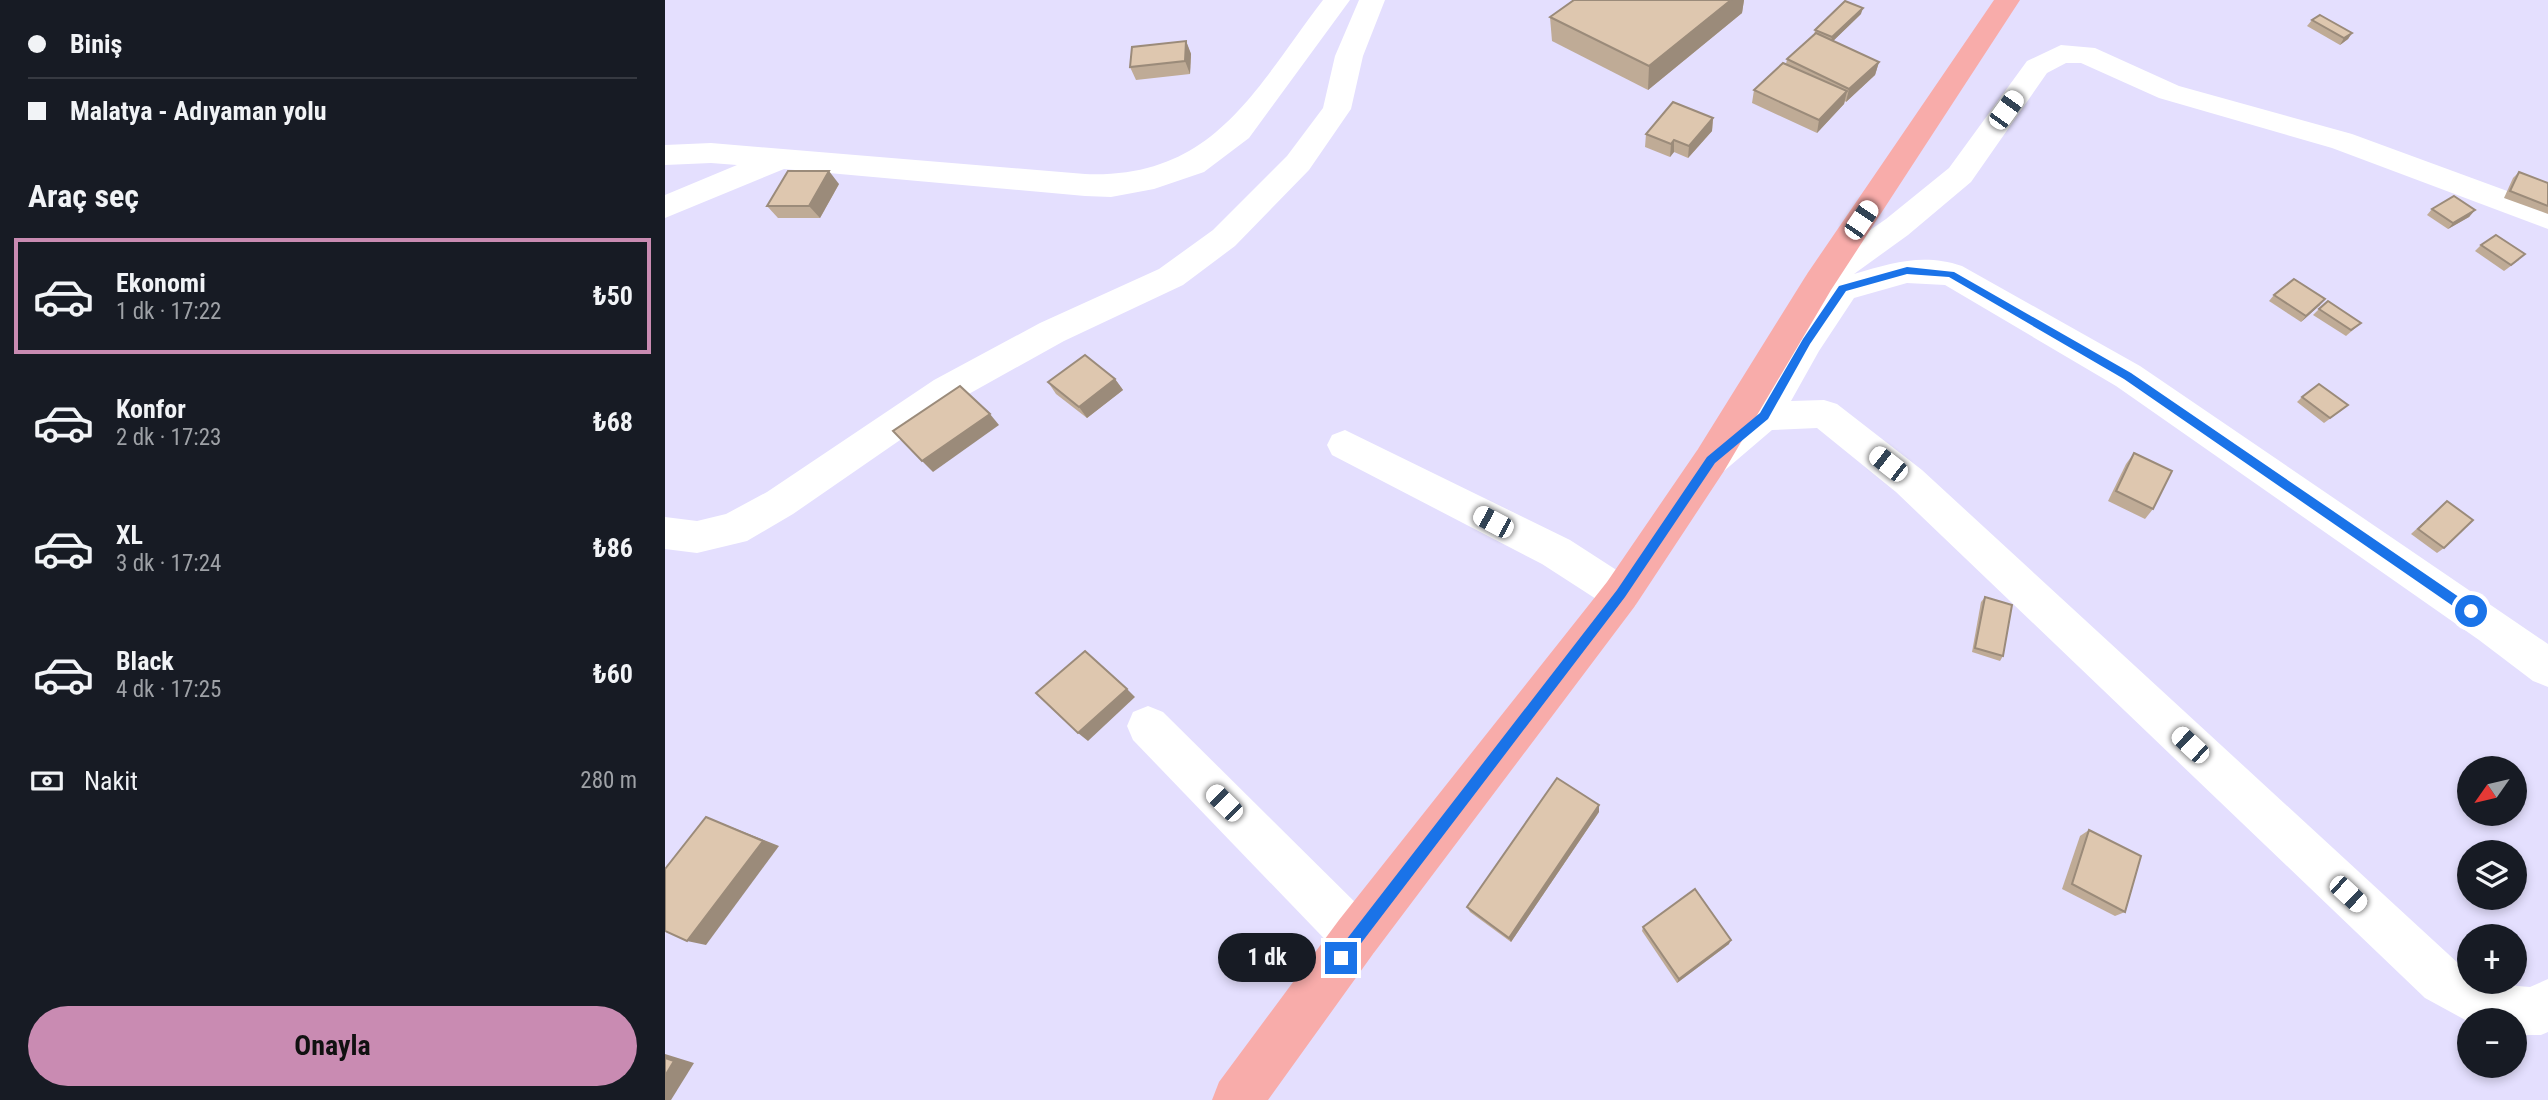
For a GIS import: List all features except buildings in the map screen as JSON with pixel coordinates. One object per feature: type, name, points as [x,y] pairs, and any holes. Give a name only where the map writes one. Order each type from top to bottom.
[{"type":"main road","points":[[1237,1100],[1356,937],[1621,594],[1711,460],[1819,282],[2007,0]]},
{"type":"street","points":[[665,155],[711,153],[1084,185],[1111,186],[1154,179],[1193,165],[1239,131],[1337,0]]},
{"type":"street","points":[[665,533],[697,537],[734,529],[781,503],[946,390],[1052,332],[1171,277],[1224,238],[1298,163],[1337,109],[1349,56],[1372,0]]},
{"type":"street","points":[[1819,282],[1897,227],[1960,175],[2037,67],[2061,54],[2072,53],[2085,54],[2169,92],[2342,141],[2548,218]]},
{"type":"street","points":[[665,207],[783,159]]},
{"type":"street","points":[[1711,460],[1764,416],[1807,342],[1843,289],[1907,271],[1951,274],[2128,376],[2493,627],[2548,668]]},
{"type":"street","points":[[1764,416],[1824,414],[1909,481],[2442,981],[2496,1010],[2541,1011],[2548,1003]]},
{"type":"street","points":[[1345,445],[1556,552],[1621,594]]},
{"type":"street","points":[[1148,726],[1356,937]]},
{"type":"route","points":[[1341,958],[1621,594],[1711,460],[1764,416],[1807,342],[1843,289],[1907,271],[1951,274],[2128,376],[2471,611]]}]
